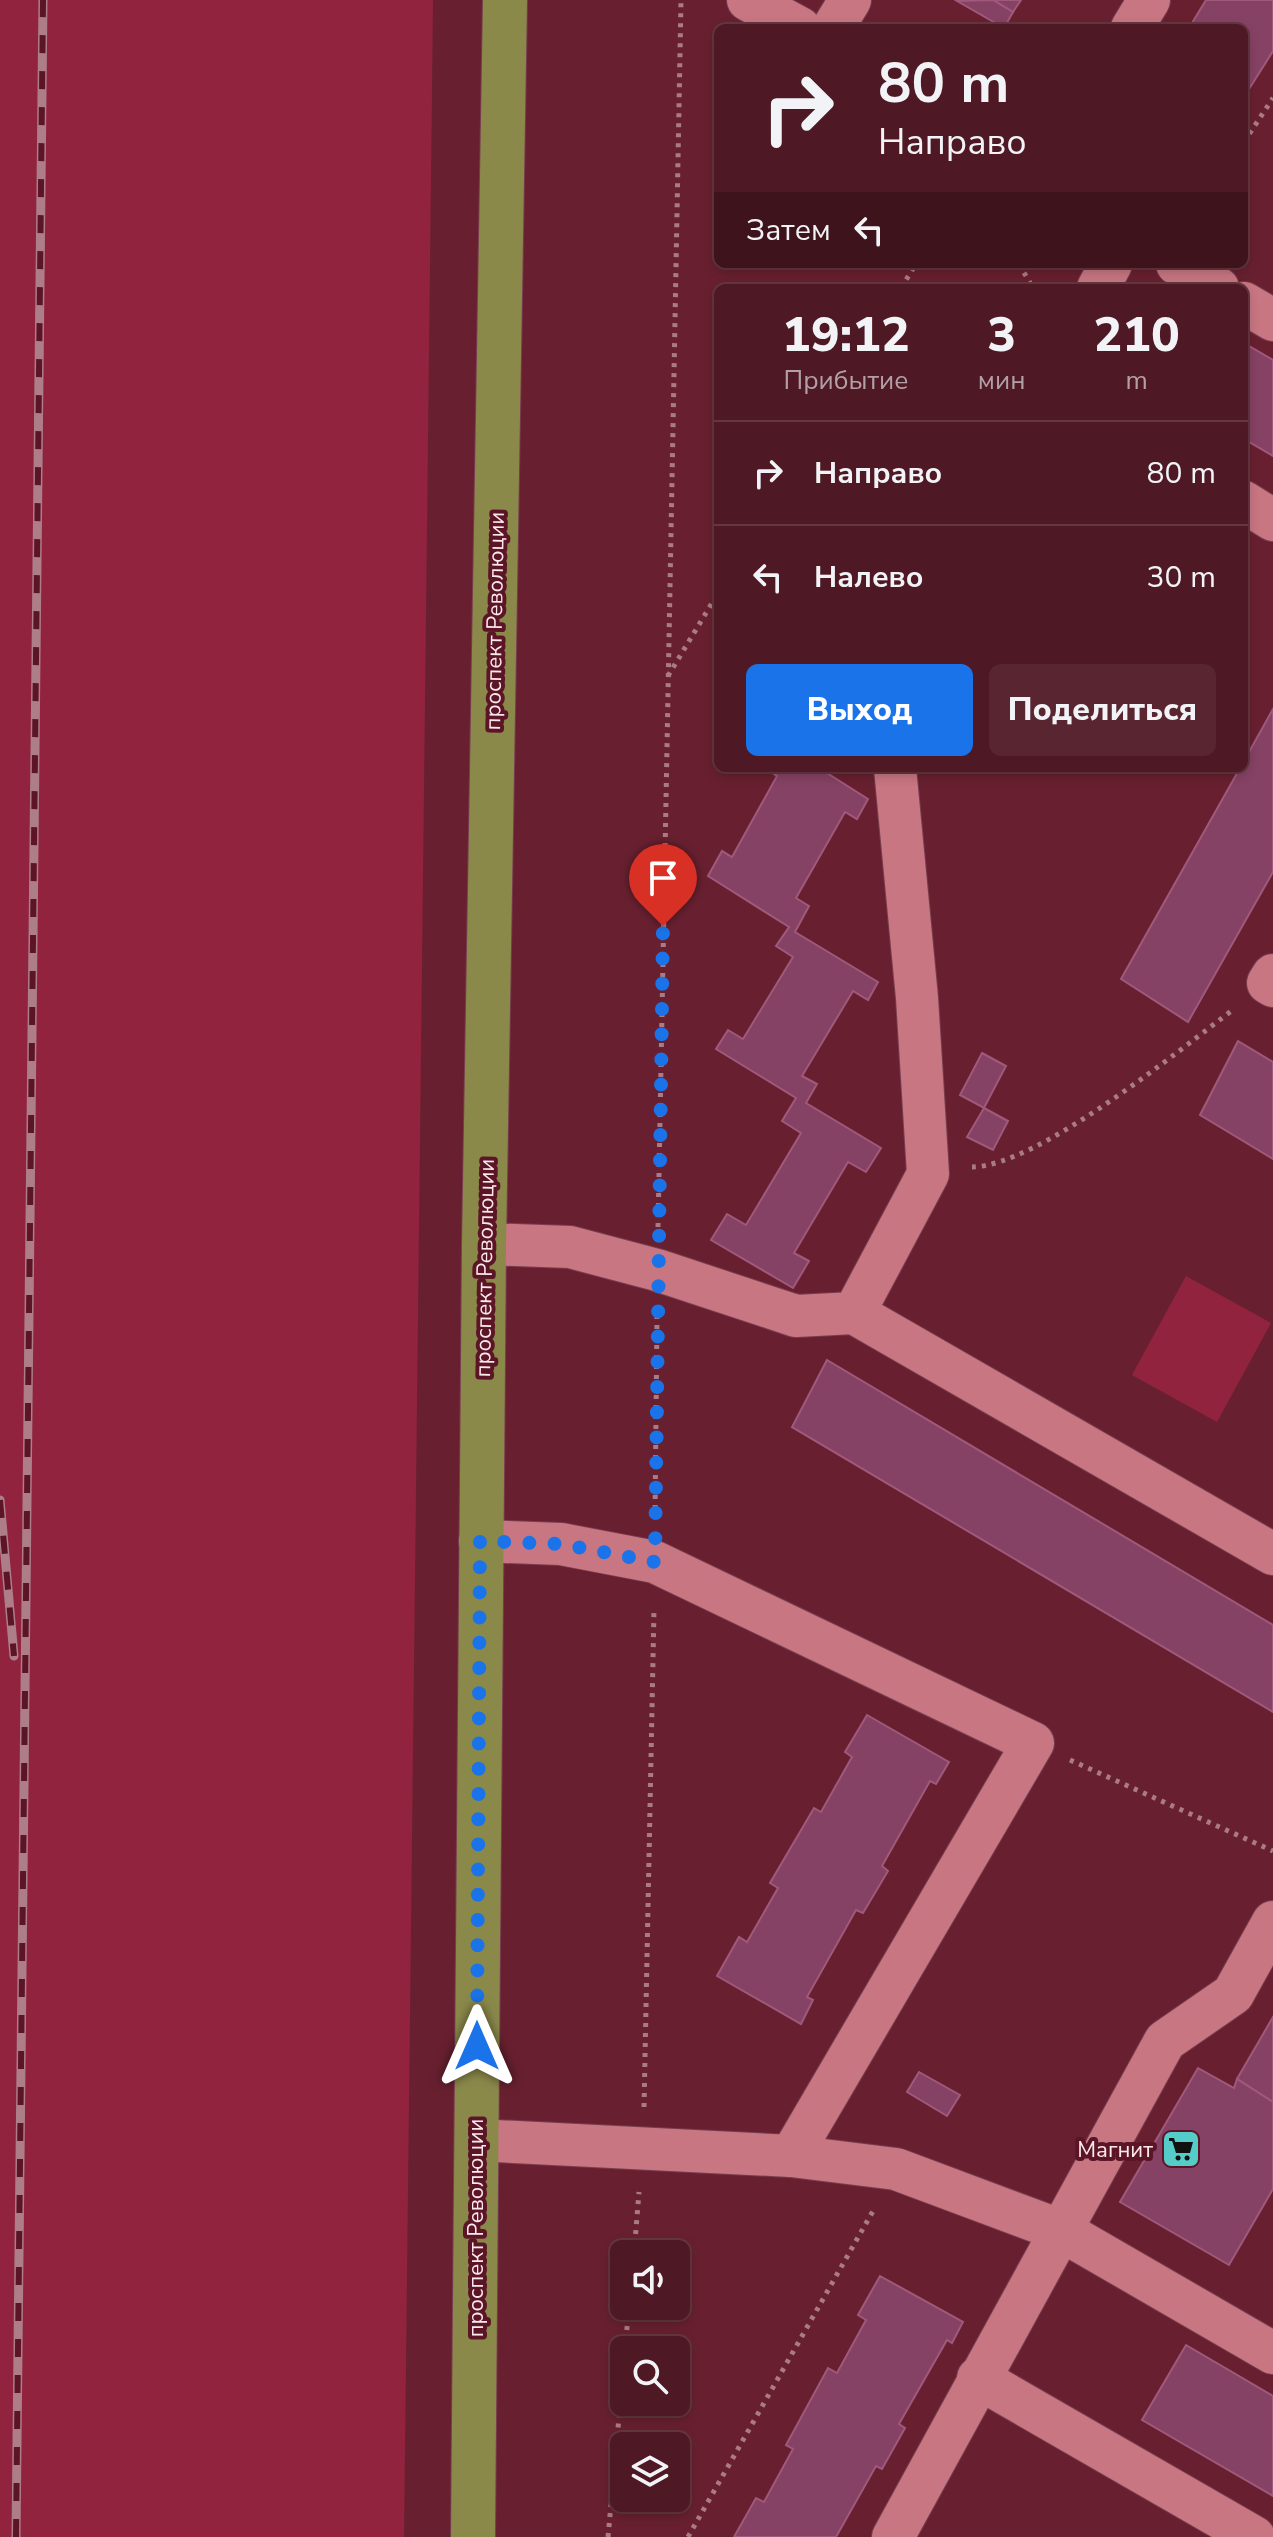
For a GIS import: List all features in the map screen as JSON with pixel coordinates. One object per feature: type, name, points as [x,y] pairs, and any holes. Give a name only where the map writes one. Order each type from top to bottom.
[{"type":"main road","name":"проспект Революции","points":[[473,2537],[480,1541],[505,0]]},
{"type":"lane","points":[[748,0],[793,24]]},
{"type":"lane","points":[[835,24],[850,0]]},
{"type":"lane","points":[[1134,24],[1149,0]]},
{"type":"lane","points":[[1184,268],[1211,284]]},
{"type":"lane","points":[[1248,305],[1273,320]]},
{"type":"lane","points":[[1248,504],[1273,520]]},
{"type":"lane","points":[[854,1313],[928,1174],[917,998],[895,772]]},
{"type":"lane","points":[[484,1244],[570,1247],[657,1270],[796,1316],[854,1313],[1273,1554]]},
{"type":"lane","points":[[480,1541],[561,1544],[655,1562],[1033,1743],[791,2156]]},
{"type":"lane","points":[[893,2537],[1165,2041],[1233,1994],[1273,1922]]},
{"type":"lane","points":[[476,2140],[643,2151],[791,2156],[896,2169],[1062,2231],[1273,2353]]},
{"type":"lane","points":[[978,2378],[1254,2537]]},
{"type":"path","points":[[635,2240],[643,2151],[681,0]]},
{"type":"path","points":[[1248,136],[1273,98]]},
{"type":"path","points":[[668,677],[714,600]]},
{"type":"path","points":[[928,1174],[953,1168],[990,1167],[1027,1151],[1129,1089],[1271,981]]},
{"type":"path","points":[[1033,1743],[1273,1851]]},
{"type":"path","points":[[688,2537],[896,2169]]},
{"type":"path","points":[[608,2537],[619,2416]]},
{"type":"shaded area","points":[[0,0],[433,0],[404,2537],[0,2537]]},
{"type":"shaded area","points":[[1186,1276],[1271,1323],[1217,1422],[1132,1375]]},
{"type":"building","points":[[993,0],[1021,0],[1013,12]]},
{"type":"building","points":[[993,0],[1013,12],[1006,24],[997,24],[957,1]]},
{"type":"building","points":[[1206,0],[1273,0],[1273,51],[1248,91],[1248,24],[1191,24]]},
{"type":"building","points":[[1248,345],[1273,360],[1273,456],[1248,441]]},
{"type":"building","points":[[1273,709],[1273,872],[1188,1022],[1121,979],[1238,772],[1248,772],[1248,754]]},
{"type":"building","points":[[771,772],[825,772],[868,799],[857,819],[845,812],[796,898],[809,906],[795,932],[878,982],[868,1000],[853,991],[802,1076],[817,1084],[806,1103],[881,1148],[866,1172],[848,1162],[794,1253],[809,1261],[793,1288],[711,1240],[727,1214],[746,1225],[801,1133],[782,1121],[796,1098],[716,1049],[728,1030],[743,1039],[793,957],[776,946],[789,927],[708,876],[722,851],[732,857],[777,776]]},
{"type":"building","points":[[1238,1041],[1273,1062],[1273,1159],[1200,1115]]},
{"type":"building","points":[[982,1053],[1006,1066],[984,1108],[960,1095]]},
{"type":"building","points":[[984,1108],[1008,1121],[993,1150],[967,1137]]},
{"type":"building","points":[[827,1360],[1273,1625],[1273,1712],[792,1427]]},
{"type":"building","points":[[867,1715],[949,1762],[936,1784],[930,1781],[882,1866],[888,1871],[863,1913],[856,1910],[807,1997],[813,2000],[801,2024],[717,1976],[739,1937],[747,1942],[778,1888],[770,1883],[814,1808],[821,1812],[852,1757],[845,1752]]},
{"type":"building","points":[[1273,2017],[1273,2102],[1237,2079]]},
{"type":"building","points":[[1198,2068],[1234,2088],[1237,2079],[1273,2102],[1273,2189],[1229,2265],[1120,2202]]},
{"type":"building","points":[[919,2072],[960,2095],[947,2116],[907,2092]]},
{"type":"building","points":[[880,2276],[963,2322],[952,2343],[947,2340],[899,2424],[905,2428],[882,2469],[876,2466],[836,2537],[734,2537],[756,2498],[764,2502],[793,2449],[786,2445],[828,2368],[837,2373],[866,2320],[858,2315]]},
{"type":"building","points":[[1186,2345],[1273,2396],[1273,2496],[1142,2420]]},
{"type":"railway","points":[[16,2537],[43,0]]},
{"type":"railway","points":[[0,1500],[14,1656]]},
{"type":"place","name":"Магнит","points":[[1181,2149]]},
{"type":"route","points":[[477,2046],[480,1541],[561,1544],[655,1562],[663,926]]}]
